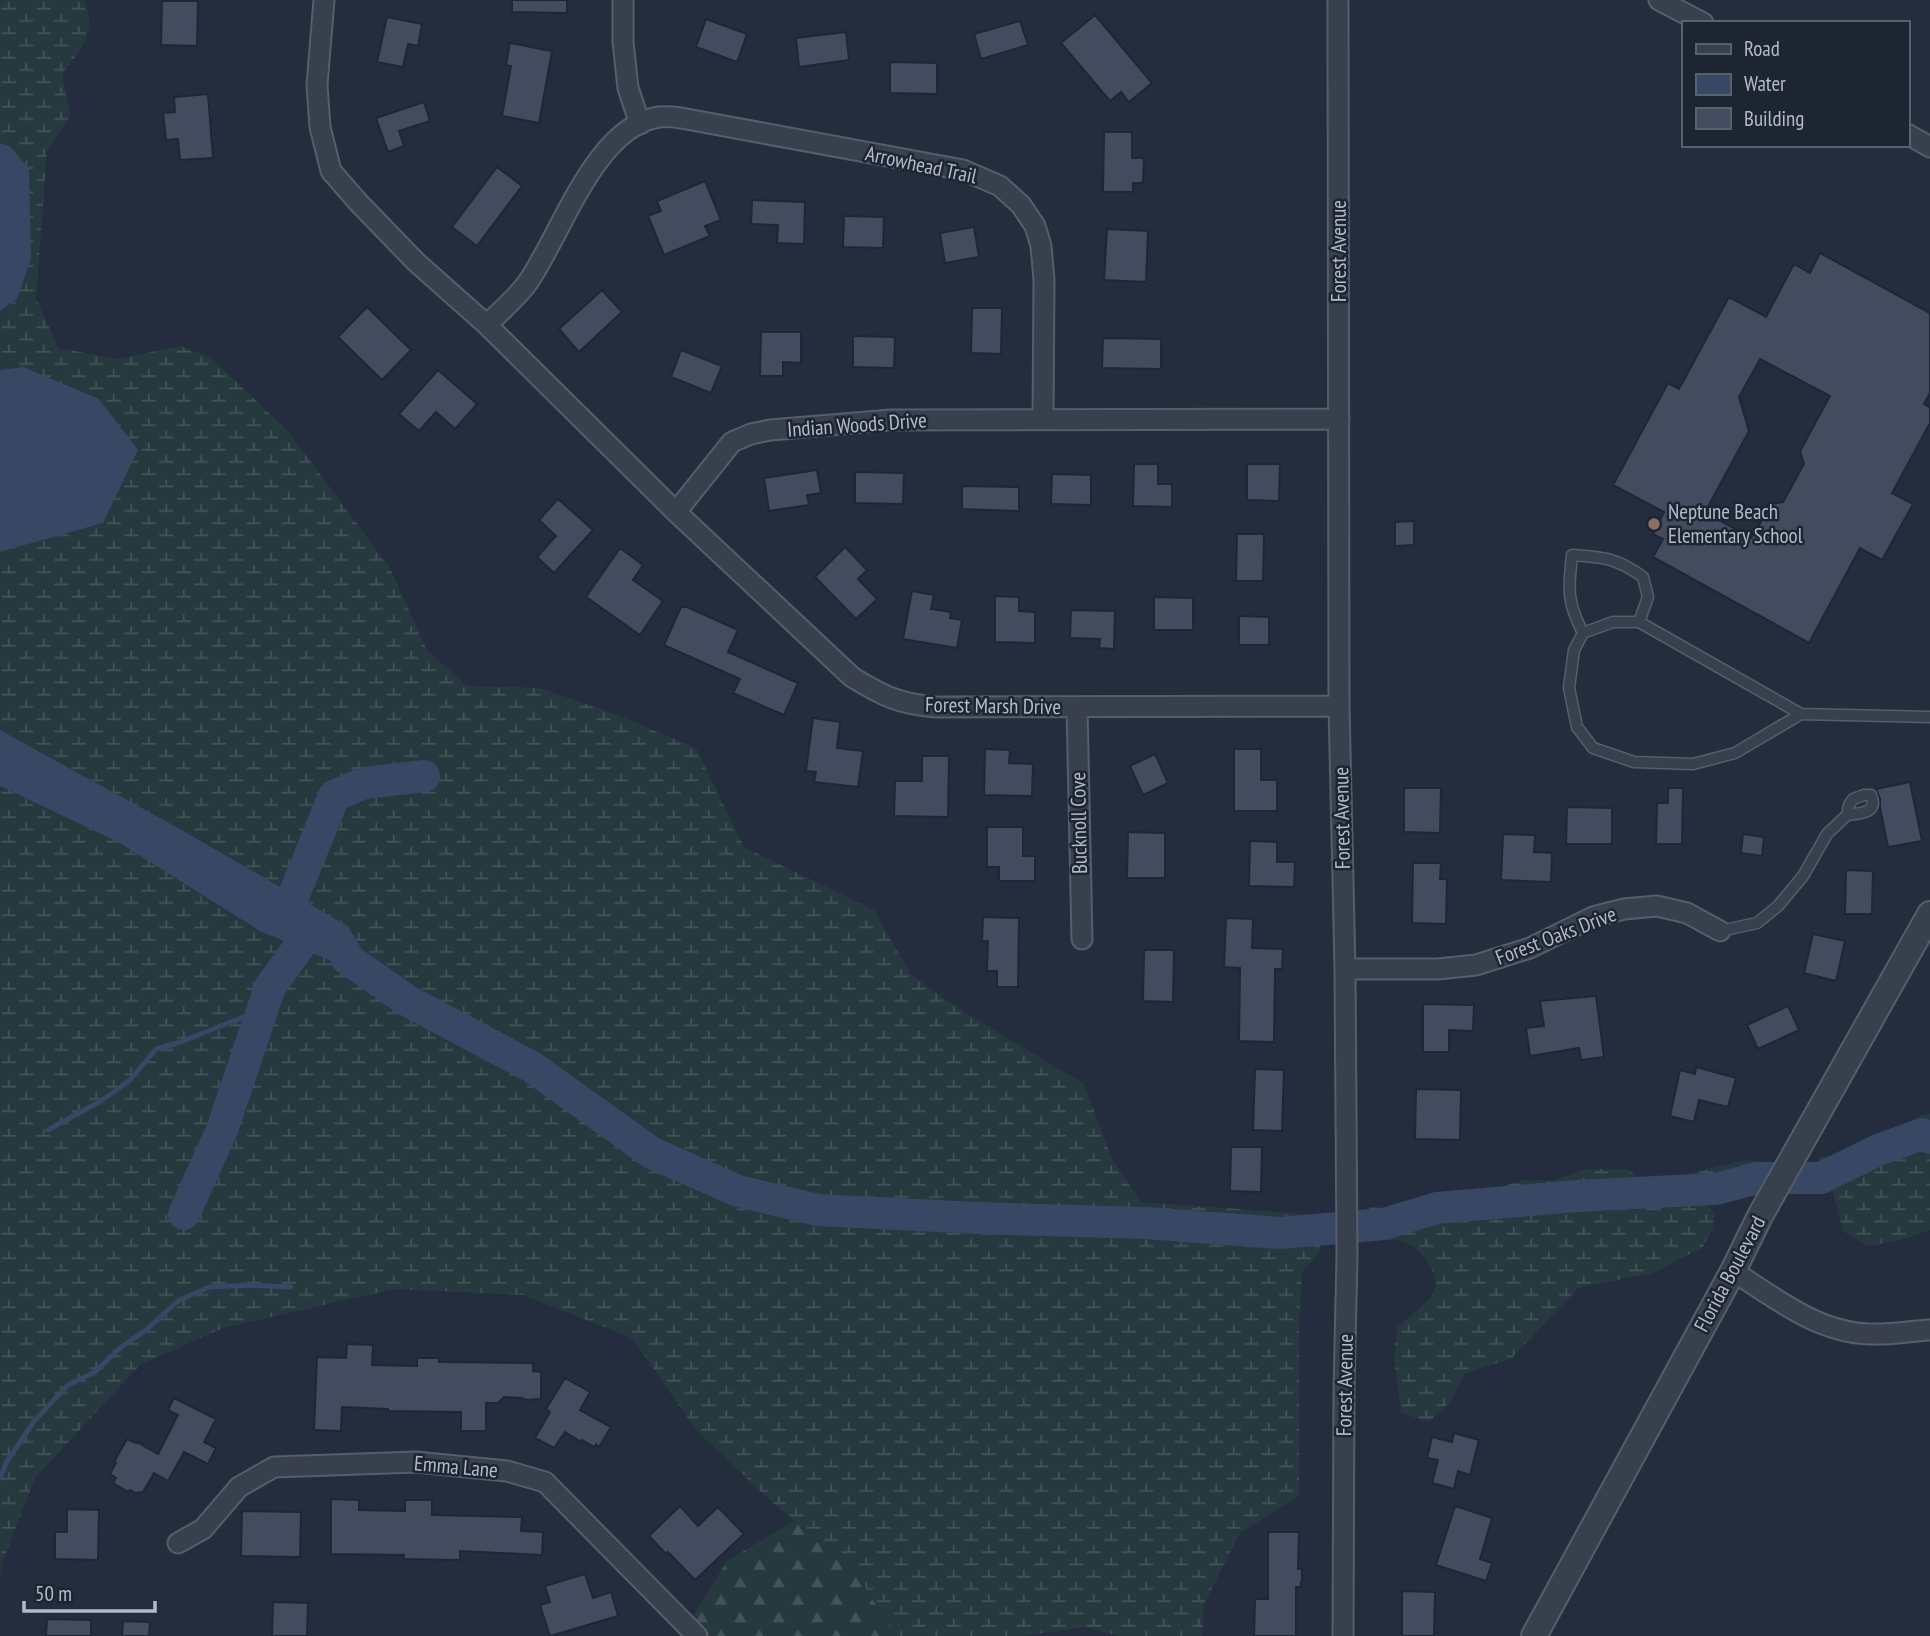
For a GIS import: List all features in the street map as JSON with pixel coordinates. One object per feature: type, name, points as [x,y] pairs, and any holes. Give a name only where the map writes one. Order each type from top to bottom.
[{"type":"street","points":[[324,0],[317,85],[320,127],[331,171],[416,262],[487,325],[676,512]]},
{"type":"street","points":[[487,325],[528,283],[600,159],[623,133],[640,124],[628,88],[623,42],[623,0]]},
{"type":"street","name":"Forest Avenue","points":[[1338,0],[1339,706],[1345,970],[1347,1256],[1343,1636]]},
{"type":"street","points":[[1659,0],[1699,21]]},
{"type":"street","name":"Arrowhead Trail","points":[[640,124],[659,117],[681,118],[963,170],[1000,186],[1021,205],[1035,226],[1041,246],[1044,280],[1043,419]]},
{"type":"street","points":[[1909,135],[1930,147]]},
{"type":"street","name":"Indian Woods Drive","points":[[676,512],[732,442],[770,430],[891,420],[1339,419]]},
{"type":"street","name":"Forest Marsh Drive","points":[[676,512],[852,677],[879,694],[910,705],[1339,706]]},
{"type":"street","name":"Bucknoll Cove","points":[[1077,707],[1082,939]]},
{"type":"street","name":"Forest Oaks Drive","points":[[1345,970],[1438,969],[1476,965],[1530,948],[1593,917],[1624,909],[1657,906],[1687,914],[1720,931]]},
{"type":"street","name":"Florida Boulevard","points":[[1534,1636],[1733,1271],[1760,1216],[1930,914]]},
{"type":"street","points":[[1733,1271],[1807,1318],[1832,1328],[1871,1335],[1930,1330]]},
{"type":"street","name":"Emma Lane","points":[[178,1543],[202,1529],[239,1487],[274,1468],[416,1462],[507,1471],[545,1482],[697,1636]]},
{"type":"lane","points":[[1583,634],[1572,610],[1568,583],[1572,555],[1600,557],[1625,564],[1643,576],[1648,597],[1639,622]]},
{"type":"lane","points":[[1801,714],[1735,753],[1693,764],[1634,761],[1593,748],[1577,727],[1569,688],[1574,650],[1583,634],[1613,622],[1639,622],[1801,714],[1930,717]]},
{"type":"lane","points":[[1720,931],[1757,923],[1778,905],[1803,876],[1827,834],[1847,815]]},
{"type":"green space","points":[[0,0],[84,0],[88,11],[89,22],[85,40],[62,74],[70,116],[47,151],[36,298],[58,348],[118,359],[180,346],[210,357],[287,430],[390,568],[427,650],[467,686],[540,688],[617,715],[696,748],[744,847],[874,910],[911,975],[958,1008],[1084,1084],[1112,1159],[1141,1202],[1319,1215],[1320,1252],[1302,1272],[1299,1324],[1299,1496],[1240,1533],[1204,1604],[1202,1636],[1118,1636],[1087,1627],[1023,1636],[896,1636],[854,1570],[774,1504],[697,1431],[632,1338],[523,1295],[394,1289],[223,1328],[140,1365],[35,1478],[2,1563],[0,1578],[0,786],[118,842],[260,931],[380,981],[348,926],[0,730],[0,552],[103,523],[23,367],[0,370],[0,311],[17,299],[10,146],[0,143]]},
{"type":"green space","points":[[1930,1114],[1930,1230],[1897,1241],[1867,1246],[1843,1231],[1833,1192],[1801,1191],[1821,1156],[1848,1157],[1893,1136],[1921,1115]]},
{"type":"green space","points":[[1744,1160],[1769,1163],[1751,1193],[1706,1202],[1714,1214],[1713,1228],[1703,1247],[1653,1273],[1578,1288],[1511,1359],[1465,1373],[1450,1402],[1429,1422],[1401,1413],[1394,1358],[1397,1328],[1431,1297],[1435,1279],[1429,1264],[1413,1246],[1399,1241],[1368,1238],[1369,1207],[1408,1209],[1426,1196],[1445,1192],[1479,1193],[1525,1180],[1553,1181],[1586,1169],[1628,1169],[1636,1177],[1657,1182]]},
{"type":"green space","points":[[794,1521],[854,1570],[896,1636],[681,1636],[727,1561]]},
{"type":"water","points":[[0,143],[10,146],[29,169],[31,259],[17,299],[0,311]]},
{"type":"water","points":[[23,367],[99,399],[138,450],[103,523],[0,552],[0,370]]},
{"type":"water","points":[[0,730],[348,926],[381,982],[260,931],[118,842],[0,786]]},
{"type":"building","points":[[512,0],[567,0],[567,13],[512,12]]},
{"type":"building","points":[[162,1],[198,1],[197,46],[161,45]]},
{"type":"building","points":[[1095,15],[1152,83],[1129,102],[1121,92],[1110,101],[1061,43]]},
{"type":"building","points":[[387,17],[422,24],[418,46],[408,44],[403,67],[377,62]]},
{"type":"building","points":[[706,19],[747,34],[737,62],[696,47]]},
{"type":"building","points":[[1020,21],[1028,45],[981,59],[974,34]]},
{"type":"building","points":[[846,32],[849,60],[799,67],[796,38]]},
{"type":"building","points":[[510,43],[552,51],[539,123],[502,116],[511,66],[506,65]]},
{"type":"building","points":[[890,62],[937,63],[937,94],[890,93]]},
{"type":"building","points":[[208,94],[213,158],[180,160],[178,139],[166,140],[163,113],[175,112],[174,97]]},
{"type":"building","points":[[424,102],[430,121],[399,131],[404,146],[388,152],[376,118]]},
{"type":"building","points":[[1104,132],[1132,132],[1132,158],[1144,158],[1143,183],[1133,183],[1133,192],[1103,192]]},
{"type":"building","points":[[497,167],[522,186],[477,246],[452,227]]},
{"type":"building","points":[[705,181],[721,220],[705,226],[710,236],[664,255],[648,216],[661,211],[657,201]]},
{"type":"building","points":[[752,200],[805,202],[804,244],[777,243],[778,225],[751,224]]},
{"type":"building","points":[[844,216],[884,217],[883,248],[843,247]]},
{"type":"building","points":[[974,227],[979,257],[945,263],[940,233]]},
{"type":"building","points":[[1107,229],[1148,231],[1146,282],[1104,280]]},
{"type":"building","points":[[1820,253],[1930,313],[1930,393],[1924,404],[1930,407],[1930,423],[1892,493],[1913,504],[1882,560],[1860,548],[1809,643],[1653,557],[1663,539],[1653,534],[1664,512],[1613,485],[1668,383],[1679,389],[1729,297],[1766,317],[1794,264],[1810,273]],"holes":[[[1760,359],[1830,396],[1800,451],[1804,464],[1783,502],[1772,504],[1751,538],[1705,512],[1749,431],[1739,397]]]},
{"type":"building","points":[[602,290],[622,312],[579,352],[559,329]]},
{"type":"building","points":[[367,307],[411,350],[382,380],[338,337]]},
{"type":"building","points":[[972,308],[1002,308],[1001,354],[971,353]]},
{"type":"building","points":[[761,332],[801,332],[801,363],[783,362],[783,376],[760,376]]},
{"type":"building","points":[[853,336],[895,337],[894,368],[853,367]]},
{"type":"building","points":[[1103,338],[1161,339],[1161,369],[1102,368]]},
{"type":"building","points":[[681,350],[722,366],[711,393],[671,377]]},
{"type":"building","points":[[438,370],[477,404],[455,429],[436,412],[419,431],[399,414]]},
{"type":"building","points":[[1134,464],[1158,464],[1158,484],[1172,484],[1172,507],[1133,506]]},
{"type":"building","points":[[1247,464],[1280,464],[1279,501],[1247,500]]},
{"type":"building","points":[[817,470],[821,493],[807,495],[809,505],[769,511],[764,478]]},
{"type":"building","points":[[855,472],[904,473],[903,504],[855,503]]},
{"type":"building","points":[[1052,474],[1091,475],[1091,505],[1051,504]]},
{"type":"building","points":[[962,486],[1019,487],[1019,511],[962,509]]},
{"type":"building","points":[[558,499],[593,530],[554,573],[537,557],[556,536],[539,520]]},
{"type":"building","points":[[1414,521],[1414,545],[1395,546],[1395,522]]},
{"type":"building","points":[[1237,534],[1264,534],[1263,581],[1236,581]]},
{"type":"building","points":[[845,547],[867,570],[858,579],[877,599],[856,619],[815,577]]},
{"type":"building","points":[[620,548],[643,565],[633,580],[663,601],[640,635],[586,597]]},
{"type":"building","points":[[912,591],[934,595],[931,609],[951,612],[950,618],[962,620],[957,648],[903,639]]},
{"type":"building","points":[[995,596],[1019,597],[1019,611],[1035,612],[1035,643],[995,642]]},
{"type":"building","points":[[1154,597],[1193,598],[1193,630],[1154,630]]},
{"type":"building","points":[[681,607],[687,607],[738,630],[728,652],[798,683],[784,715],[733,693],[740,679],[664,645]]},
{"type":"building","points":[[1071,610],[1115,611],[1114,649],[1099,648],[1100,639],[1070,638]]},
{"type":"building","points":[[1239,616],[1269,617],[1269,645],[1239,645]]},
{"type":"building","points":[[813,718],[840,722],[837,748],[863,751],[858,787],[814,782],[816,772],[806,771]]},
{"type":"building","points":[[985,749],[1010,750],[1009,763],[1033,764],[1032,796],[984,795]]},
{"type":"building","points":[[1234,749],[1261,749],[1261,780],[1277,780],[1277,811],[1234,811]]},
{"type":"building","points":[[1155,754],[1168,783],[1143,795],[1130,766]]},
{"type":"building","points":[[922,756],[949,756],[948,817],[894,816],[895,781],[922,781]]},
{"type":"building","points":[[1910,782],[1922,841],[1888,847],[1876,789]]},
{"type":"building","points":[[1404,788],[1441,788],[1440,833],[1404,832]]},
{"type":"building","points":[[1668,788],[1683,788],[1682,844],[1656,844],[1657,803],[1668,803]]},
{"type":"building","points":[[1567,807],[1612,808],[1612,844],[1566,844]]},
{"type":"building","points":[[987,827],[1023,827],[1023,856],[1035,856],[1035,881],[999,881],[999,867],[987,867]]},
{"type":"building","points":[[1128,832],[1165,833],[1165,878],[1127,878]]},
{"type":"building","points":[[1503,834],[1535,835],[1534,852],[1552,853],[1551,882],[1501,880]]},
{"type":"building","points":[[1743,834],[1764,837],[1762,856],[1741,853]]},
{"type":"building","points":[[1250,841],[1277,842],[1277,862],[1295,862],[1294,887],[1249,886]]},
{"type":"building","points":[[1413,863],[1441,863],[1440,879],[1447,879],[1446,924],[1412,923]]},
{"type":"building","points":[[1846,870],[1873,871],[1872,914],[1845,914]]},
{"type":"building","points":[[983,917],[1019,918],[1018,987],[997,987],[997,971],[987,971],[988,941],[982,941]]},
{"type":"building","points":[[1226,918],[1253,919],[1252,948],[1283,949],[1282,969],[1275,969],[1274,1042],[1239,1041],[1240,968],[1224,967]]},
{"type":"building","points":[[1813,934],[1845,941],[1836,981],[1804,973]]},
{"type":"building","points":[[1144,950],[1174,950],[1173,1002],[1143,1001]]},
{"type":"building","points":[[1596,996],[1604,1057],[1581,1060],[1579,1048],[1530,1056],[1526,1028],[1544,1026],[1540,1001]]},
{"type":"building","points":[[1423,1004],[1474,1005],[1473,1031],[1449,1030],[1449,1052],[1423,1052]]},
{"type":"building","points":[[1788,1006],[1799,1030],[1758,1049],[1747,1025]]},
{"type":"building","points":[[1696,1067],[1736,1078],[1728,1107],[1699,1100],[1694,1122],[1670,1116],[1680,1070],[1695,1074]]},
{"type":"building","points":[[1255,1069],[1284,1070],[1282,1131],[1253,1130]]},
{"type":"building","points":[[1416,1089],[1461,1090],[1460,1140],[1415,1139]]},
{"type":"building","points":[[1231,1147],[1262,1147],[1261,1192],[1230,1191]]},
{"type":"building","points":[[347,1344],[373,1345],[372,1365],[417,1366],[417,1358],[439,1358],[439,1362],[533,1363],[533,1371],[541,1372],[541,1399],[504,1397],[498,1403],[486,1403],[486,1431],[461,1431],[461,1412],[342,1407],[341,1431],[314,1430],[317,1357],[346,1358]]},
{"type":"building","points":[[565,1378],[590,1392],[580,1410],[611,1427],[599,1447],[582,1440],[581,1442],[565,1432],[554,1448],[535,1438],[550,1412],[546,1409]]},
{"type":"building","points":[[174,1398],[216,1419],[204,1442],[216,1448],[208,1464],[184,1452],[168,1481],[154,1473],[143,1492],[128,1492],[113,1483],[116,1478],[110,1474],[116,1463],[114,1462],[127,1439],[158,1454],[178,1415],[168,1410]]},
{"type":"building","points":[[1454,1433],[1479,1440],[1470,1475],[1458,1471],[1454,1489],[1432,1483],[1438,1460],[1427,1458],[1432,1437],[1452,1442]]},
{"type":"building","points":[[331,1499],[359,1500],[359,1510],[405,1511],[405,1500],[432,1500],[432,1515],[522,1517],[521,1531],[543,1532],[542,1555],[460,1551],[460,1560],[404,1559],[404,1555],[331,1554]]},
{"type":"building","points":[[680,1506],[698,1526],[718,1507],[744,1534],[695,1580],[649,1536]]},
{"type":"building","points":[[1455,1506],[1492,1518],[1480,1559],[1492,1563],[1486,1581],[1436,1565]]},
{"type":"building","points":[[67,1509],[99,1510],[98,1560],[55,1559],[55,1532],[67,1532]]},
{"type":"building","points":[[242,1511],[301,1512],[300,1557],[241,1556]]},
{"type":"building","points":[[1268,1532],[1299,1532],[1298,1569],[1302,1569],[1302,1582],[1301,1587],[1296,1587],[1296,1636],[1254,1636],[1255,1599],[1268,1599]]},
{"type":"building","points":[[585,1574],[593,1598],[611,1592],[618,1616],[550,1636],[540,1605],[550,1602],[545,1586]]},
{"type":"building","points":[[1402,1591],[1435,1592],[1434,1636],[1402,1636]]},
{"type":"building","points":[[273,1602],[308,1603],[307,1636],[272,1636]]},
{"type":"building","points":[[47,1619],[91,1620],[91,1636],[46,1636]]},
{"type":"building","points":[[123,1621],[150,1622],[149,1636],[122,1636]]},
{"type":"waterway","points":[[285,917],[334,796],[364,783],[424,776]]},
{"type":"waterway","points":[[184,1214],[222,1130],[270,987],[309,933]]},
{"type":"waterway","points":[[346,958],[408,1001],[532,1067],[652,1153],[738,1191],[818,1210],[1145,1223],[1280,1233],[1384,1224],[1437,1208],[1576,1196],[1716,1189],[1757,1178],[1821,1178],[1878,1150],[1922,1134],[1930,1138]]},
{"type":"waterway","points":[[48,1130],[101,1101],[130,1080],[156,1049],[261,1012]]},
{"type":"waterway","points":[[0,1478],[7,1461],[35,1420],[68,1385],[95,1372],[178,1301],[209,1287],[291,1287]]},
{"type":"place","name":"Neptune Beach Elementary School","points":[[1654,524]]}]
